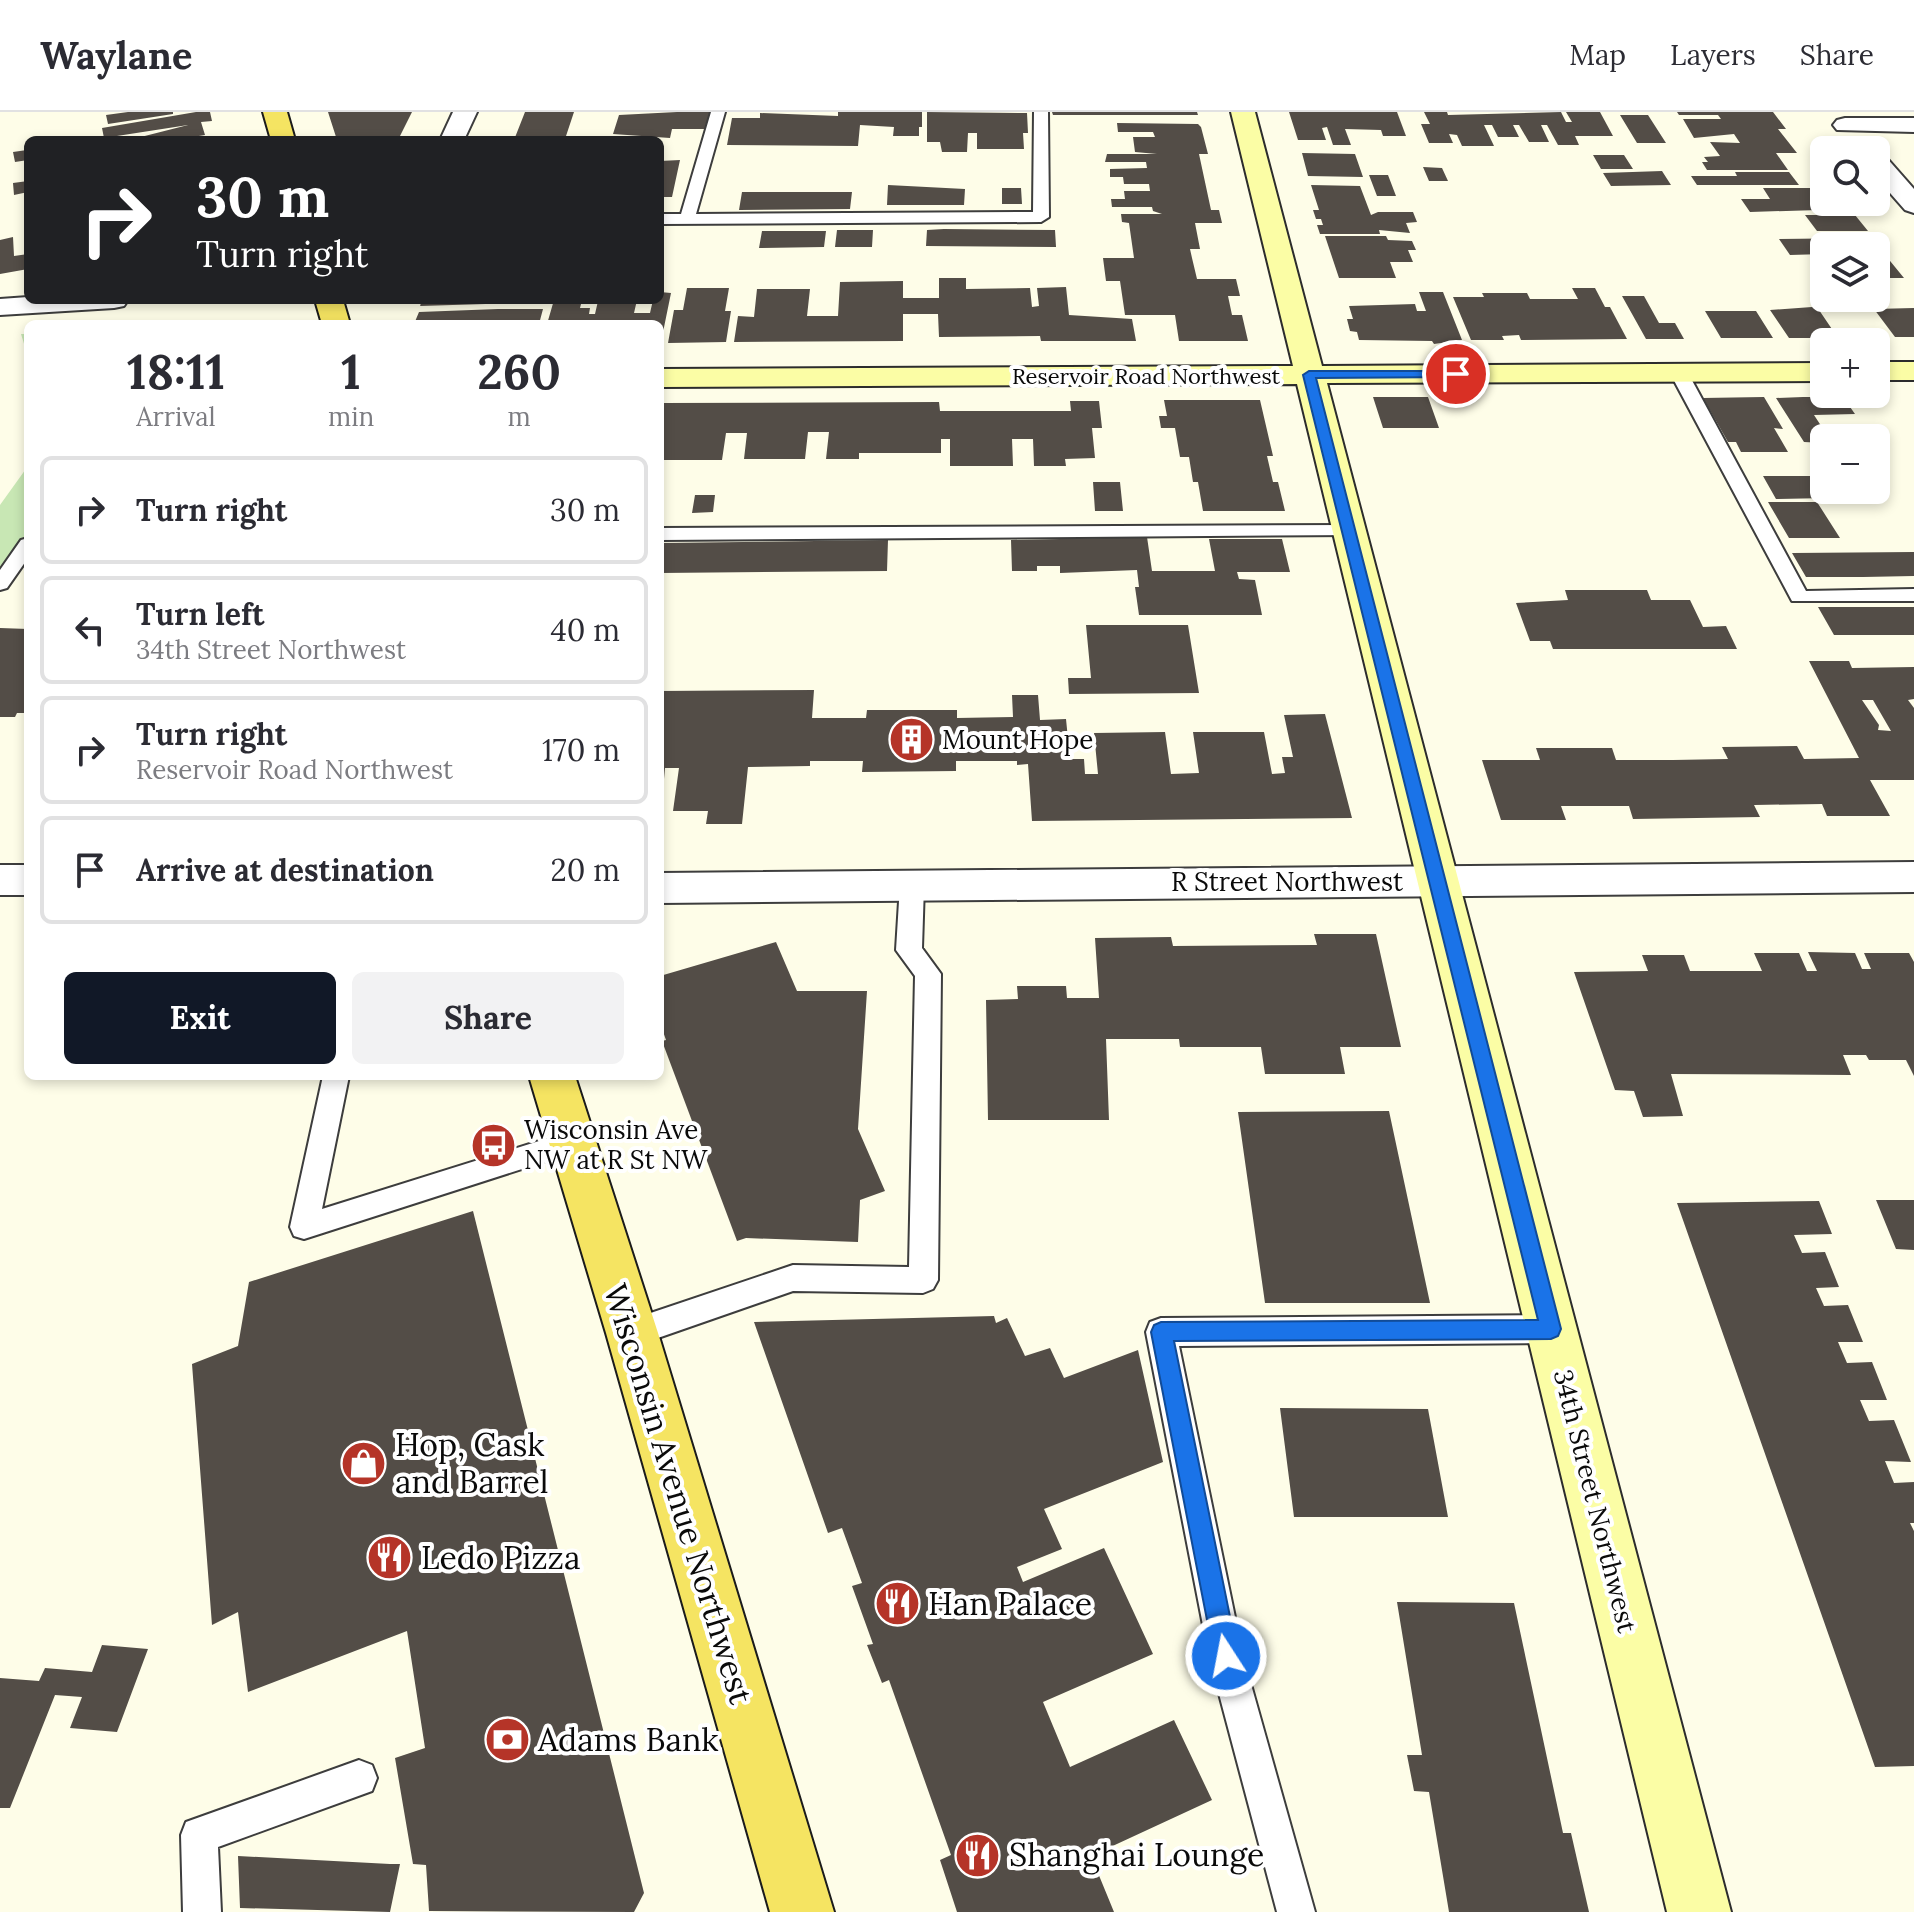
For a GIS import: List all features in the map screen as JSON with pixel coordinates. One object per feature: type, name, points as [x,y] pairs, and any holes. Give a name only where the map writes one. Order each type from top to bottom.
[{"type":"main road","points":[[275,112],[282,136]]},
{"type":"main road","name":"Wisconsin Avenue Northwest","points":[[553,1080],[632,1333],[802,1912]]},
{"type":"street","points":[[454,136],[465,112]]},
{"type":"street","name":"34th Street Northwest","points":[[1243,112],[1699,1912]]},
{"type":"street","points":[[1839,119],[1914,125]]},
{"type":"street","points":[[1839,119],[1854,136]]},
{"type":"street","points":[[1890,177],[1914,205]]},
{"type":"street","points":[[0,307],[49,304]]},
{"type":"street","points":[[1890,371],[1914,371]]},
{"type":"street","name":"Reservoir Road Northwest","points":[[664,378],[1810,372]]},
{"type":"street","name":"R Street Northwest","points":[[664,888],[1914,877]]},
{"type":"street","points":[[0,880],[24,880]]},
{"type":"lane","points":[[687,219],[718,112]]},
{"type":"lane","points":[[664,219],[1041,217],[1041,112]]},
{"type":"lane","points":[[1679,373],[1799,597],[1914,595]]},
{"type":"lane","points":[[664,534],[1349,531]]},
{"type":"lane","points":[[0,584],[24,550]]},
{"type":"lane","points":[[632,1333],[793,1278],[923,1280],[928,974],[909,950],[912,885]]},
{"type":"lane","points":[[335,1080],[304,1227],[571,1142]]},
{"type":"lane","points":[[1296,1912],[1226,1656],[1161,1332],[1551,1329]]},
{"type":"lane","points":[[202,1912],[199,1835],[359,1778]]},
{"type":"green space","points":[[24,472],[24,556],[0,592],[0,505]]},
{"type":"building","points":[[128,112],[173,114],[108,124],[106,115]]},
{"type":"building","points":[[196,112],[210,112],[212,121],[201,122],[205,135],[199,136],[145,136],[188,125],[117,136],[104,136],[102,128]]},
{"type":"building","points":[[328,112],[412,112],[400,136],[336,136]]},
{"type":"building","points":[[525,112],[574,112],[566,136],[516,136]]},
{"type":"building","points":[[710,112],[706,129],[672,129],[670,138],[613,134],[619,115]]},
{"type":"building","points":[[838,112],[922,112],[922,127],[919,127],[919,136],[893,136],[894,127],[860,125],[858,146],[727,145],[732,118],[760,118],[760,113],[838,116]]},
{"type":"building","points":[[927,112],[1027,113],[1028,133],[1023,133],[1024,149],[977,149],[977,133],[968,133],[967,152],[942,152],[940,142],[927,142]]},
{"type":"building","points":[[1052,112],[1197,112],[1198,115],[1053,115]]},
{"type":"building","points":[[1289,112],[1397,112],[1406,136],[1383,136],[1381,130],[1345,129],[1351,145],[1333,145],[1327,127],[1322,128],[1326,140],[1298,140]]},
{"type":"building","points":[[1424,112],[1447,112],[1448,115],[1561,112],[1566,122],[1572,122],[1566,112],[1600,112],[1613,136],[1575,136],[1579,145],[1558,145],[1547,125],[1541,125],[1549,142],[1529,142],[1519,125],[1513,125],[1519,137],[1498,137],[1492,125],[1484,125],[1494,146],[1462,146],[1457,135],[1449,134],[1453,143],[1429,143],[1421,124],[1430,124]]},
{"type":"building","points":[[1677,112],[1773,112],[1786,129],[1778,129],[1797,153],[1776,153],[1788,170],[1707,170],[1702,162],[1708,162],[1704,157],[1720,156],[1710,142],[1740,143],[1734,134],[1694,138],[1683,119],[1721,119],[1718,115],[1679,115]]},
{"type":"building","points":[[1620,115],[1648,115],[1666,143],[1637,143]]},
{"type":"building","points":[[1117,123],[1198,124],[1201,127],[1208,154],[1199,154],[1211,210],[1219,210],[1222,223],[1195,223],[1200,249],[1190,249],[1197,279],[1236,279],[1240,296],[1228,296],[1232,315],[1242,315],[1248,341],[1179,341],[1175,315],[1125,315],[1120,281],[1106,281],[1103,258],[1134,258],[1129,223],[1122,222],[1121,214],[1162,214],[1153,211],[1152,207],[1112,207],[1111,199],[1125,199],[1124,191],[1150,191],[1149,184],[1124,184],[1123,177],[1110,177],[1110,169],[1147,168],[1146,162],[1105,162],[1107,154],[1157,154],[1135,152],[1133,137],[1155,137],[1153,132],[1118,132]]},
{"type":"building","points":[[24,150],[24,161],[15,162],[13,152]]},
{"type":"building","points":[[1302,153],[1355,154],[1363,177],[1308,176]]},
{"type":"building","points":[[1593,155],[1624,155],[1633,169],[1601,169]]},
{"type":"building","points":[[680,160],[672,197],[664,197],[664,161]]},
{"type":"building","points":[[1423,167],[1442,168],[1448,181],[1429,181]]},
{"type":"building","points":[[1662,171],[1671,185],[1611,186],[1603,173]]},
{"type":"building","points":[[1735,172],[1789,172],[1799,185],[1697,185],[1691,176],[1737,176]]},
{"type":"building","points":[[1369,175],[1388,175],[1396,196],[1377,196]]},
{"type":"building","points":[[24,182],[24,193],[14,195],[13,183]]},
{"type":"building","points":[[888,185],[965,189],[964,205],[887,205]]},
{"type":"building","points":[[1311,185],[1360,186],[1371,215],[1378,212],[1413,212],[1417,222],[1406,223],[1410,233],[1379,230],[1380,234],[1320,234],[1317,225],[1323,225],[1321,219],[1316,219],[1313,210],[1319,210]]},
{"type":"building","points":[[1002,188],[1021,188],[1022,204],[1002,204]]},
{"type":"building","points":[[1763,188],[1810,188],[1810,210],[1750,212],[1741,199],[1770,199]]},
{"type":"building","points":[[742,192],[852,192],[850,209],[739,210]]},
{"type":"building","points":[[1805,215],[1856,216],[1868,231],[1817,231]]},
{"type":"building","points":[[837,230],[873,230],[872,247],[835,247]]},
{"type":"building","points":[[927,230],[1055,230],[1056,247],[926,246]]},
{"type":"building","points":[[762,231],[826,231],[824,247],[759,248]]},
{"type":"building","points":[[1325,236],[1386,236],[1388,240],[1412,241],[1416,250],[1408,250],[1413,262],[1390,262],[1396,278],[1339,278]]},
{"type":"building","points":[[13,237],[14,256],[24,255],[24,270],[0,274],[0,240]]},
{"type":"building","points":[[1779,239],[1810,239],[1810,254],[1790,255]]},
{"type":"building","points":[[1890,261],[1904,278],[1890,278]]},
{"type":"building","points":[[939,278],[966,278],[966,289],[1030,288],[1032,307],[1039,306],[1037,288],[1066,287],[1069,315],[1132,319],[1136,341],[1041,341],[1040,336],[939,337],[938,314],[903,314],[903,341],[734,342],[738,316],[754,317],[757,289],[810,289],[807,316],[838,316],[840,282],[903,281],[903,298],[939,298]]},
{"type":"building","points":[[687,288],[729,288],[725,311],[731,311],[726,342],[668,343],[674,310],[683,310]]},
{"type":"building","points":[[1572,288],[1595,288],[1605,307],[1610,307],[1627,339],[1521,340],[1519,335],[1502,336],[1504,340],[1471,340],[1453,297],[1484,297],[1482,293],[1527,293],[1530,299],[1578,299]]},
{"type":"building","points":[[664,292],[671,293],[664,327],[664,320],[548,320],[553,304],[581,304],[580,308],[590,308],[589,314],[595,314],[597,304],[636,304],[634,313],[650,313],[652,304],[664,304]]},
{"type":"building","points":[[1419,292],[1443,292],[1462,340],[1434,344],[1432,341],[1359,340],[1357,332],[1350,331],[1347,319],[1353,319],[1349,306],[1415,304],[1417,311],[1426,311]]},
{"type":"building","points":[[1622,296],[1644,296],[1659,323],[1675,323],[1684,339],[1646,339]]},
{"type":"building","points":[[421,304],[484,304],[420,306]]},
{"type":"building","points":[[1810,307],[1810,312],[1820,312],[1831,328],[1810,328],[1810,338],[1789,338],[1770,310]]},
{"type":"building","points":[[1914,308],[1914,337],[1895,337],[1876,312],[1890,312],[1890,309]]},
{"type":"building","points":[[543,309],[540,320],[416,320],[419,312]]},
{"type":"building","points":[[1705,311],[1756,311],[1773,338],[1721,338]]},
{"type":"building","points":[[1373,397],[1428,397],[1439,428],[1383,428]]},
{"type":"building","points":[[1764,397],[1783,429],[1774,428],[1788,452],[1741,452],[1736,442],[1728,442],[1703,398]]},
{"type":"building","points":[[1810,397],[1810,408],[1851,408],[1855,414],[1814,415],[1820,424],[1810,424],[1810,442],[1804,442],[1776,398]]},
{"type":"building","points":[[1164,400],[1260,400],[1273,456],[1267,456],[1285,511],[1203,511],[1198,482],[1193,482],[1189,457],[1180,457],[1175,428],[1161,428],[1159,416],[1167,416]]},
{"type":"building","points":[[1070,401],[1099,401],[1102,428],[1092,428],[1095,458],[1065,459],[1066,466],[1034,466],[1033,439],[1012,439],[1013,466],[950,466],[950,439],[941,439],[941,453],[859,453],[859,459],[826,459],[829,432],[808,432],[805,459],[744,459],[747,433],[726,433],[722,460],[664,460],[664,403],[939,402],[940,411],[1071,411]]},
{"type":"building","points":[[1763,476],[1810,476],[1810,498],[1776,499]]},
{"type":"building","points":[[1093,482],[1120,482],[1123,511],[1095,511]]},
{"type":"building","points":[[695,495],[715,495],[713,512],[692,513]]},
{"type":"building","points":[[1768,502],[1818,504],[1840,538],[1789,538]]},
{"type":"building","points":[[1147,537],[1152,571],[1215,571],[1209,539],[1282,539],[1290,572],[1237,572],[1239,579],[1255,580],[1262,615],[1139,615],[1135,587],[1139,587],[1137,570],[1060,573],[1060,566],[1037,566],[1037,571],[1012,571],[1011,540]]},
{"type":"building","points":[[888,540],[887,571],[664,573],[664,543]]},
{"type":"building","points":[[1914,552],[1914,576],[1863,577],[1806,577],[1792,553]]},
{"type":"building","points":[[1565,590],[1647,590],[1651,600],[1690,600],[1703,627],[1726,626],[1737,649],[1553,649],[1550,641],[1530,641],[1516,603],[1568,600]]},
{"type":"building","points":[[1818,607],[1914,607],[1914,635],[1834,635]]},
{"type":"building","points":[[1086,625],[1188,625],[1199,693],[1069,694],[1068,678],[1091,678]]},
{"type":"building","points":[[0,628],[24,629],[24,713],[17,713],[15,717],[0,717]]},
{"type":"building","points":[[1809,661],[1849,661],[1852,668],[1914,667],[1914,699],[1908,700],[1914,708],[1914,780],[1870,780],[1890,816],[1827,816],[1822,804],[1754,805],[1760,817],[1633,819],[1629,806],[1561,806],[1566,820],[1501,820],[1482,760],[1540,760],[1536,748],[1612,748],[1616,760],[1728,759],[1722,747],[1797,746],[1804,759],[1859,758]],"holes":[[[1862,700],[1873,700],[1891,731],[1878,730],[1879,725]]]},
{"type":"building","points":[[814,690],[812,718],[866,718],[867,710],[957,710],[957,718],[1013,717],[1012,695],[1038,695],[1040,720],[1066,719],[1070,759],[1084,759],[1085,774],[1098,774],[1094,733],[1165,732],[1171,774],[1199,773],[1193,732],[1264,732],[1272,774],[1285,773],[1282,757],[1293,757],[1284,715],[1325,714],[1352,818],[1032,821],[1028,764],[1017,765],[1017,761],[956,761],[956,771],[862,772],[863,761],[810,761],[810,766],[748,767],[742,824],[706,824],[708,811],[673,811],[679,768],[665,768],[664,779],[664,691]]},
{"type":"building","points":[[1314,934],[1376,934],[1401,1047],[1340,1047],[1345,1074],[1265,1074],[1261,1047],[1180,1047],[1179,1039],[1106,1039],[1109,1120],[988,1120],[986,1000],[1018,999],[1017,986],[1066,986],[1067,998],[1099,998],[1095,938],[1171,937],[1173,946],[1317,945]]},
{"type":"building","points":[[776,942],[797,991],[867,991],[858,1129],[885,1191],[860,1200],[858,1242],[746,1238],[737,1241],[664,1046],[664,975]]},
{"type":"building","points":[[1808,952],[1855,953],[1862,969],[1871,969],[1864,953],[1909,953],[1914,962],[1914,1076],[1906,1060],[1869,1060],[1866,1055],[1843,1055],[1851,1075],[1671,1074],[1683,1116],[1643,1117],[1634,1091],[1615,1090],[1574,972],[1648,971],[1642,955],[1684,955],[1690,971],[1762,971],[1754,953],[1799,953],[1807,971],[1817,971]]},
{"type":"building","points":[[1389,1111],[1430,1303],[1265,1303],[1238,1112]]},
{"type":"building","points":[[1876,1200],[1914,1200],[1914,1250],[1896,1249]]},
{"type":"building","points":[[1819,1201],[1832,1234],[1794,1235],[1802,1253],[1825,1252],[1839,1287],[1816,1288],[1824,1306],[1848,1305],[1863,1342],[1838,1342],[1847,1363],[1872,1362],[1887,1400],[1860,1400],[1869,1421],[1894,1420],[1911,1462],[1885,1461],[1894,1483],[1914,1482],[1914,1523],[1910,1523],[1914,1531],[1914,1766],[1875,1767],[1677,1203]]},
{"type":"building","points":[[473,1211],[644,1893],[634,1912],[429,1911],[426,1865],[413,1864],[395,1758],[425,1748],[407,1631],[248,1692],[238,1612],[212,1625],[192,1364],[238,1346],[249,1282]]},
{"type":"building","points":[[994,1316],[996,1323],[1007,1318],[1025,1356],[1050,1348],[1064,1378],[1138,1350],[1163,1462],[1044,1509],[1062,1549],[1017,1567],[1023,1582],[1104,1548],[1153,1654],[1043,1702],[1070,1767],[1174,1720],[1212,1800],[1091,1856],[1114,1912],[957,1912],[940,1860],[951,1855],[889,1680],[882,1683],[867,1645],[873,1644],[852,1586],[862,1583],[842,1528],[828,1533],[754,1322]]},
{"type":"building","points":[[1280,1408],[1428,1409],[1448,1517],[1294,1517]]},
{"type":"building","points":[[1397,1602],[1514,1603],[1563,1833],[1571,1833],[1589,1912],[1449,1912],[1429,1792],[1414,1791],[1407,1755],[1422,1755]]},
{"type":"building","points":[[102,1645],[148,1649],[117,1732],[70,1728],[82,1697],[55,1695],[10,1808],[0,1808],[0,1678],[39,1681],[45,1668],[92,1672]]},
{"type":"building","points":[[238,1856],[400,1864],[390,1912],[240,1908]]},
{"type":"place","name":"Mount Hope","points":[[911,740]]},
{"type":"place","name":"Wisconsin Ave NW at R St NW","points":[[493,1145]]},
{"type":"place","name":"Hop, Cask and Barrel","points":[[364,1463]]},
{"type":"place","name":"Ledo Pizza","points":[[390,1558]]},
{"type":"place","name":"Han Palace","points":[[897,1604]]},
{"type":"place","name":"Adams Bank","points":[[507,1740]]},
{"type":"place","name":"Shanghai Lounge","points":[[978,1855]]},
{"type":"route","points":[[1226,1656],[1161,1332],[1551,1329],[1309,375],[1456,374]]}]
